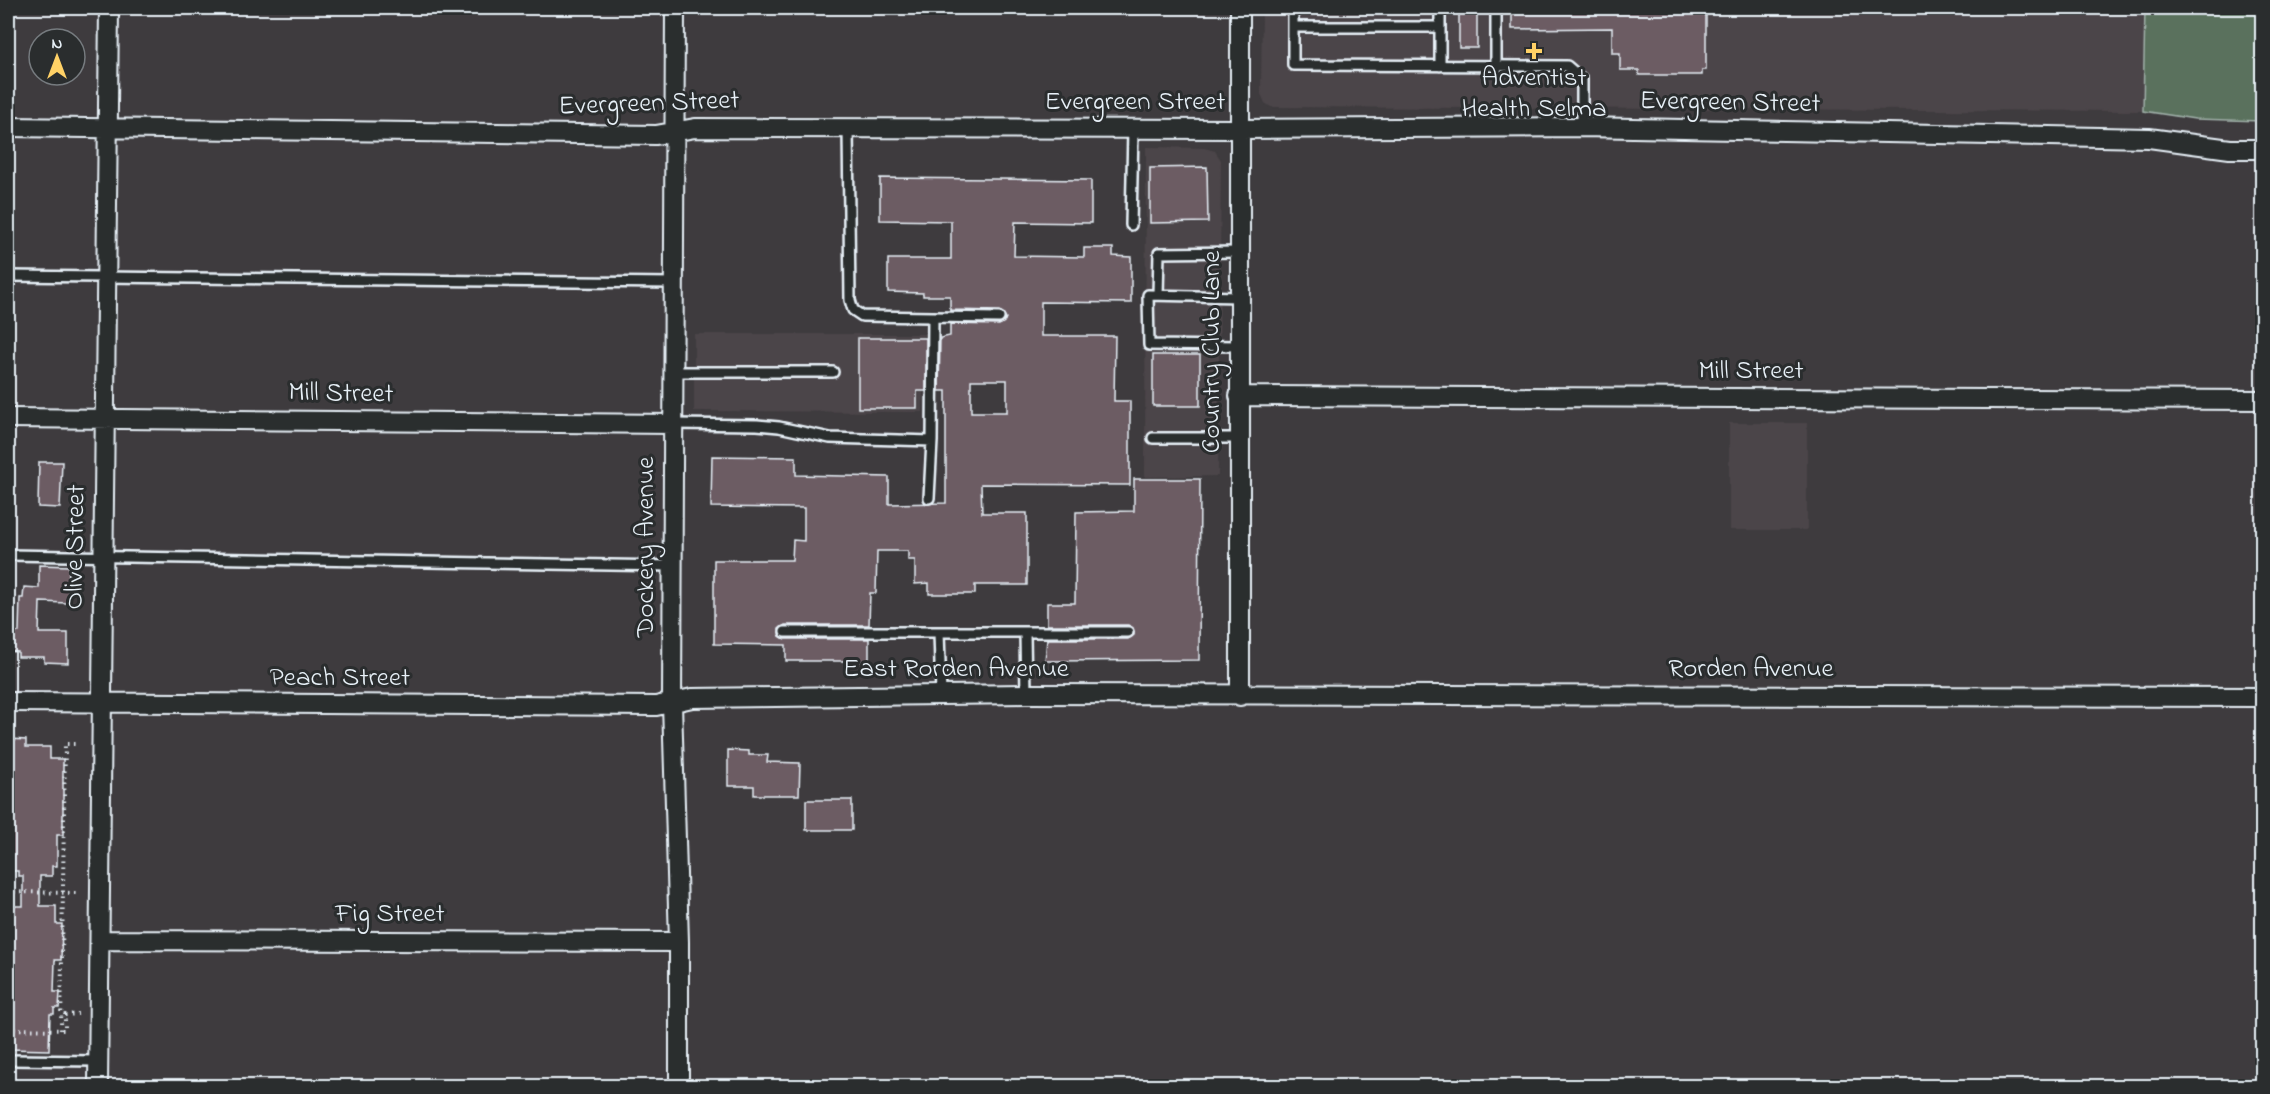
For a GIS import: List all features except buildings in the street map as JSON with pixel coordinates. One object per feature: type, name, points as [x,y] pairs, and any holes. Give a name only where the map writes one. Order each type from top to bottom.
[{"type":"street","name":"Olive Street","points":[[98,1086],[109,8]]},
{"type":"street","name":"Dockery Avenue","points":[[675,8],[672,703],[679,942],[679,1086]]},
{"type":"street","name":"Country Club Lane","points":[[1240,8],[1240,696]]},
{"type":"street","name":"Evergreen Street","points":[[8,127],[656,135],[695,128],[1582,127],[2150,138],[2230,149],[2262,149]]},
{"type":"street","name":"Mill Street","points":[[1239,396],[2262,400]]},
{"type":"street","name":"Mill Street","points":[[8,418],[674,424]]},
{"type":"street","name":"East Rorden Avenue","points":[[672,703],[692,698],[1026,694],[1240,696]]},
{"type":"street","name":"Rorden Avenue","points":[[1240,696],[2262,697]]},
{"type":"street","name":"Peach Street","points":[[8,702],[656,706],[672,703]]},
{"type":"street","name":"Fig Street","points":[[100,940],[679,942]]},
{"type":"lane","points":[[1293,8],[1293,65],[1567,66],[1582,79],[1582,127]]},
{"type":"lane","points":[[1440,8],[1440,66]]},
{"type":"lane","points":[[1496,8],[1496,65]]},
{"type":"lane","points":[[1293,27],[1440,27]]},
{"type":"lane","points":[[848,128],[849,278],[851,305],[857,314],[862,316],[999,318]]},
{"type":"lane","points":[[1131,225],[1133,129]]},
{"type":"lane","points":[[1158,295],[1159,253],[1239,252]]},
{"type":"lane","points":[[8,276],[674,283]]},
{"type":"lane","points":[[1239,297],[1148,295],[1149,345],[1239,346]]},
{"type":"lane","points":[[929,498],[933,317]]},
{"type":"lane","points":[[675,372],[833,372]]},
{"type":"lane","points":[[674,424],[757,424],[830,438],[932,441]]},
{"type":"lane","points":[[1154,438],[1239,438]]},
{"type":"lane","points":[[8,555],[673,566]]},
{"type":"lane","points":[[785,632],[1128,632]]},
{"type":"lane","points":[[939,632],[940,695]]},
{"type":"lane","points":[[1025,633],[1026,694]]},
{"type":"lane","points":[[8,1060],[98,1061]]},
{"type":"path","points":[[61,1030],[65,744],[78,744]]},
{"type":"path","points":[[8,892],[78,893]]},
{"type":"path","points":[[8,1029],[65,1030],[65,1014],[78,1014]]},
{"type":"shaded area","name":"Adventist Health Selma","points":[[1262,8],[2145,8],[2143,111],[1271,107],[1265,103],[1261,94]]},
{"type":"shaded area","points":[[1146,147],[1204,148],[1215,151],[1221,160],[1218,476],[1145,477]]},
{"type":"shaded area","points":[[694,334],[924,334],[923,412],[694,411]]},
{"type":"shaded area","points":[[1729,423],[1807,423],[1807,530],[1729,530]]},
{"type":"green space","points":[[2145,8],[2262,8],[2262,121],[2195,119],[2143,111]]},
{"type":"place","name":"Adventist Health Selma","points":[[1534,51]]}]
